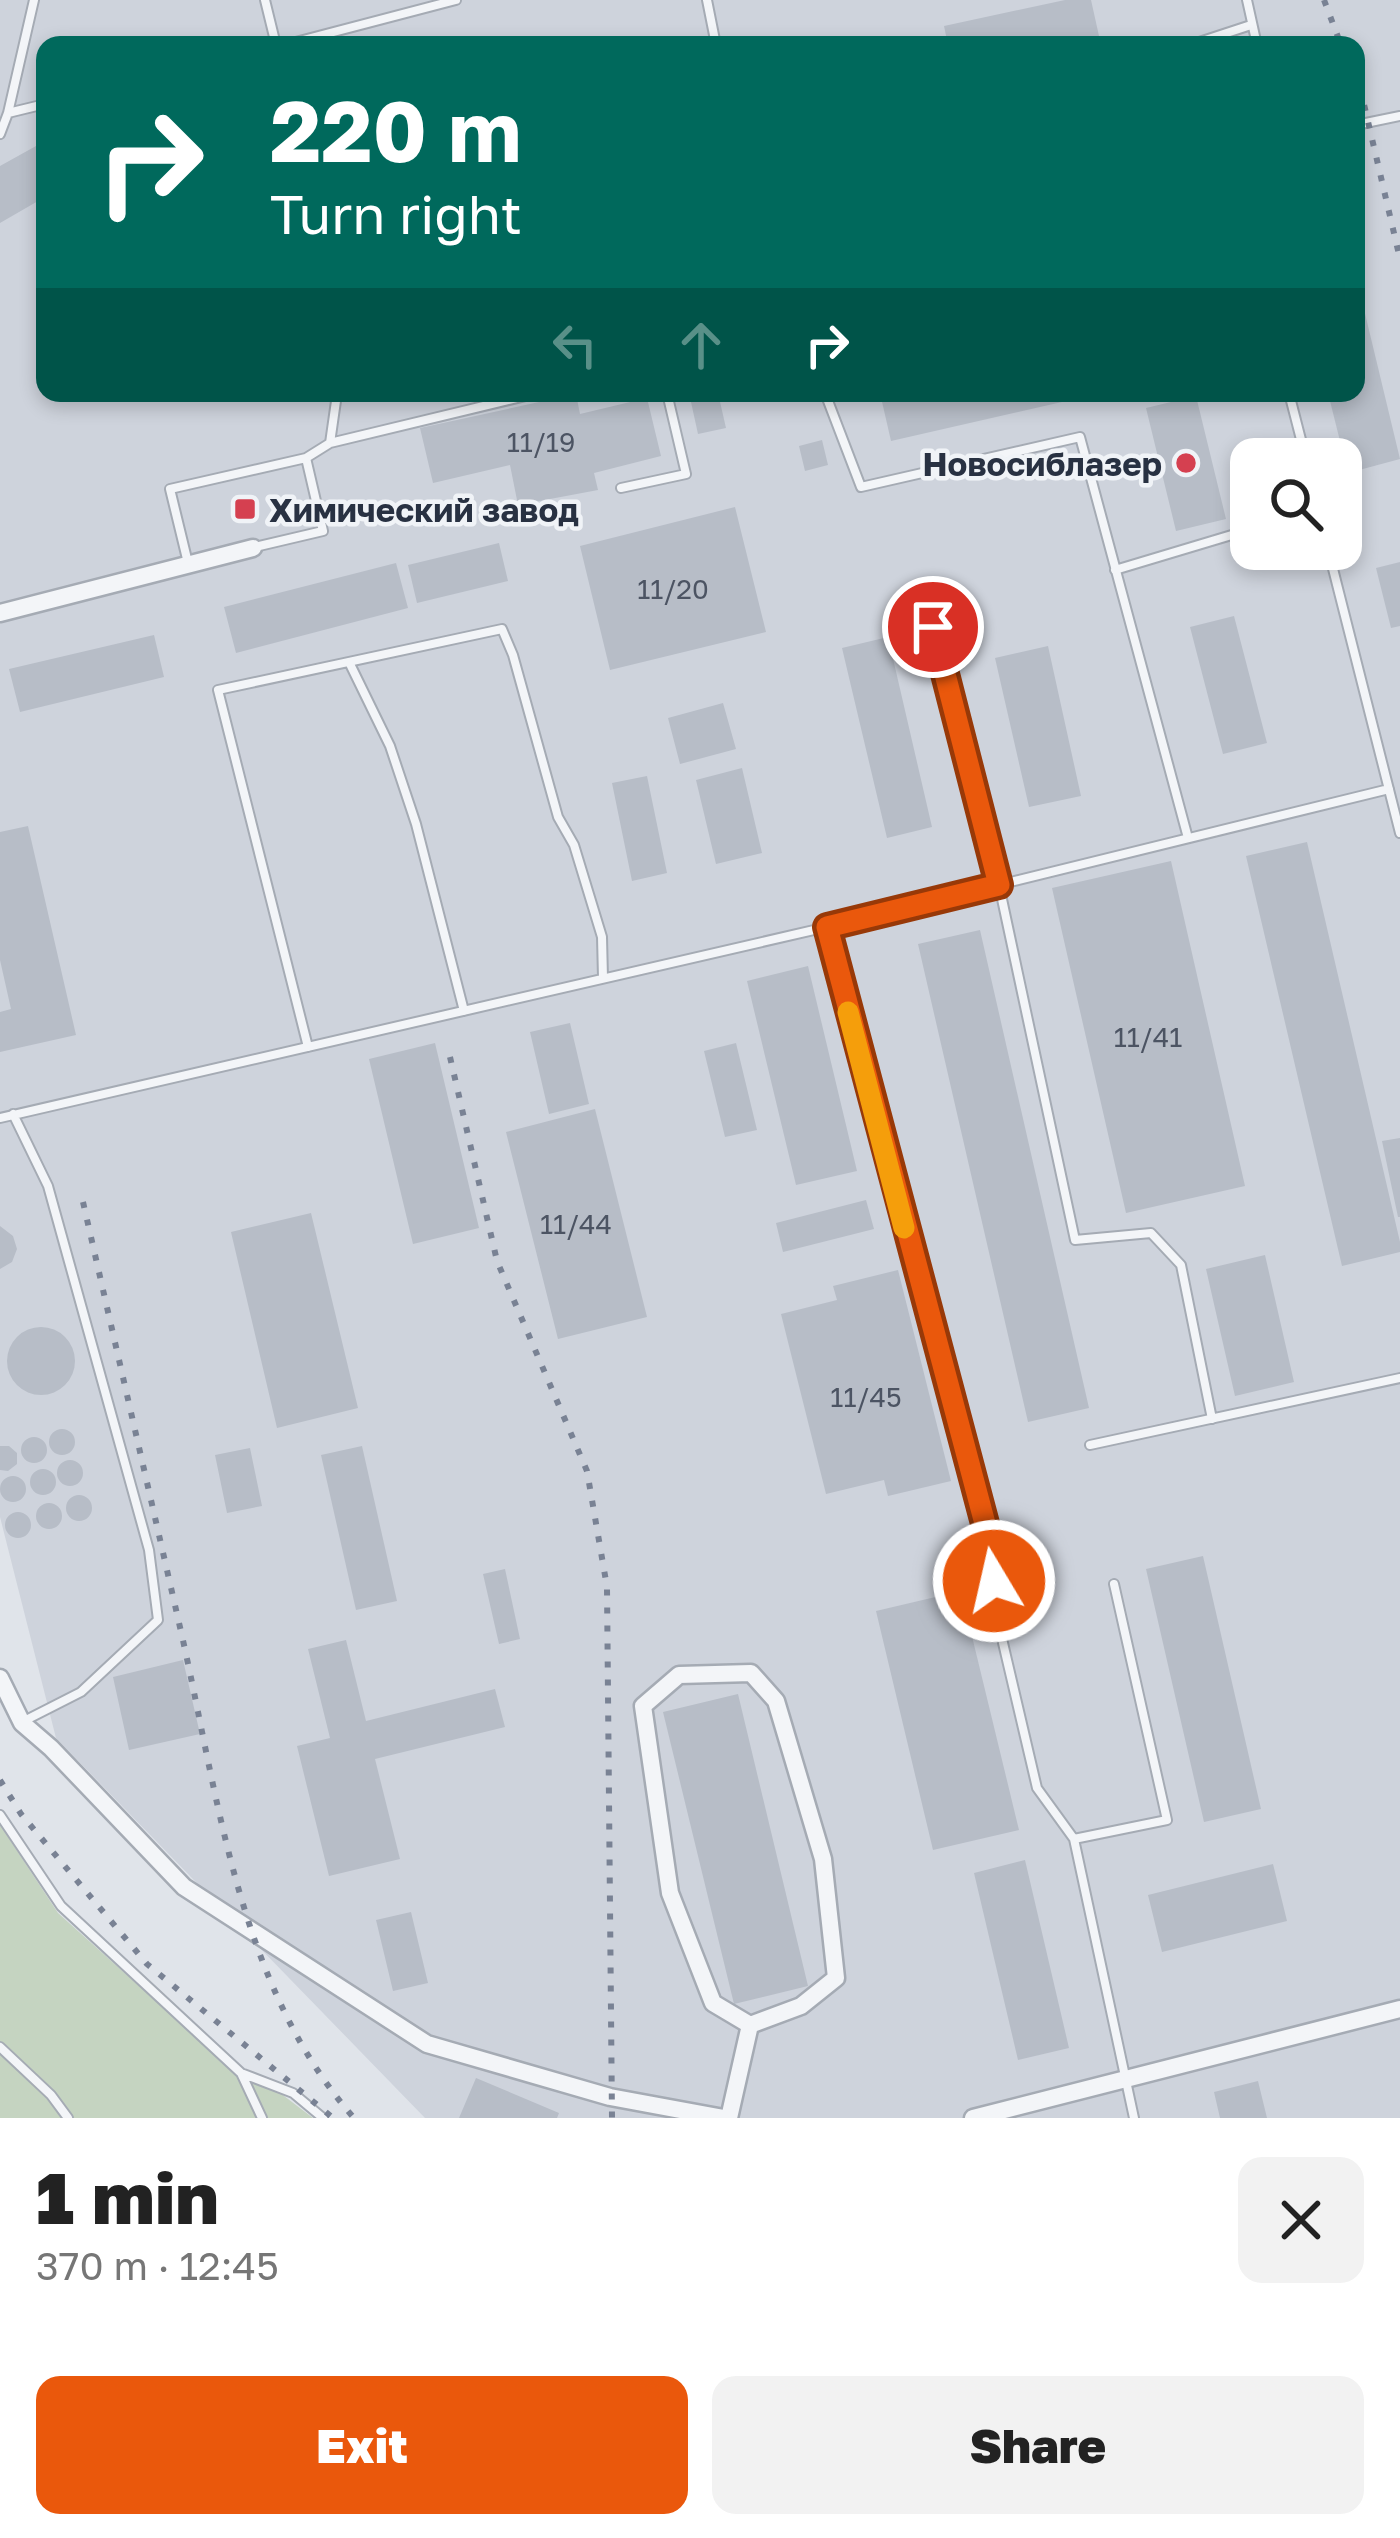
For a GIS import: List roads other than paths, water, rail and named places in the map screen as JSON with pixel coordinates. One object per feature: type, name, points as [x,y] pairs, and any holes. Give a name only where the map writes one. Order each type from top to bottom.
[{"type":"street","points":[[0,613],[254,548]]},
{"type":"street","points":[[751,1673],[776,1701],[823,1859],[836,1978],[801,2006],[750,2025],[713,2003],[670,1893],[644,1706],[679,1675],[751,1673]]},
{"type":"street","points":[[0,1678],[22,1723],[184,1887],[427,2044],[610,2098],[727,2118],[750,2025]]},
{"type":"street","points":[[973,2118],[1400,2009]]},
{"type":"lane","points":[[0,134],[34,0]]},
{"type":"lane","points":[[265,0],[277,36]]},
{"type":"lane","points":[[315,36],[456,0]]},
{"type":"lane","points":[[707,0],[714,36]]},
{"type":"lane","points":[[1247,0],[1255,36]]},
{"type":"lane","points":[[1218,36],[1252,25]]},
{"type":"lane","points":[[8,113],[36,106]]},
{"type":"lane","points":[[1365,123],[1400,116]]},
{"type":"lane","points":[[330,443],[338,402]]},
{"type":"lane","points":[[188,563],[170,489],[306,458],[330,443],[501,402]]},
{"type":"lane","points":[[621,488],[686,474],[669,402]]},
{"type":"lane","points":[[828,402],[861,487],[1079,436],[1188,838]]},
{"type":"lane","points":[[1291,402],[1301,438]]},
{"type":"lane","points":[[254,548],[323,531],[306,458]]},
{"type":"lane","points":[[1115,570],[1230,536]]},
{"type":"lane","points":[[1333,570],[1400,833]]},
{"type":"lane","points":[[933,627],[999,885],[1075,1240],[1151,1233],[1181,1264],[1212,1419]]},
{"type":"lane","points":[[308,1046],[218,690],[502,629],[558,817],[574,845],[602,937],[604,979]]},
{"type":"lane","points":[[349,662],[390,746],[416,824],[464,1011]]},
{"type":"lane","points":[[0,1118],[827,927],[1389,789]]},
{"type":"lane","points":[[827,927],[992,1550],[996,1613],[1037,1788],[1074,1839],[1134,2118]]},
{"type":"lane","points":[[13,1114],[48,1186],[149,1550],[158,1620],[81,1692],[22,1723]]},
{"type":"lane","points":[[1090,1445],[1400,1378]]},
{"type":"lane","points":[[1074,1839],[1167,1820],[1114,1584]]},
{"type":"lane","points":[[0,1815],[62,1906],[241,2073],[262,2118]]},
{"type":"lane","points":[[0,2048],[51,2095],[68,2118]]},
{"type":"lane","points":[[241,2073],[293,2093],[323,2118]]},
{"type":"railway","points":[[1324,0],[1338,36]]},
{"type":"railway","points":[[1365,109],[1400,259]]},
{"type":"railway","points":[[450,1057],[497,1261],[587,1471],[607,1587],[612,2118]]},
{"type":"railway","points":[[83,1202],[239,1890],[284,2011],[315,2066],[354,2118]]},
{"type":"railway","points":[[0,1780],[21,1814],[147,1964],[333,2118]]},
{"type":"place","name":"Новосиблазер","points":[[1186,463]]},
{"type":"place","name":"Химический завод","points":[[245,509]]}]
